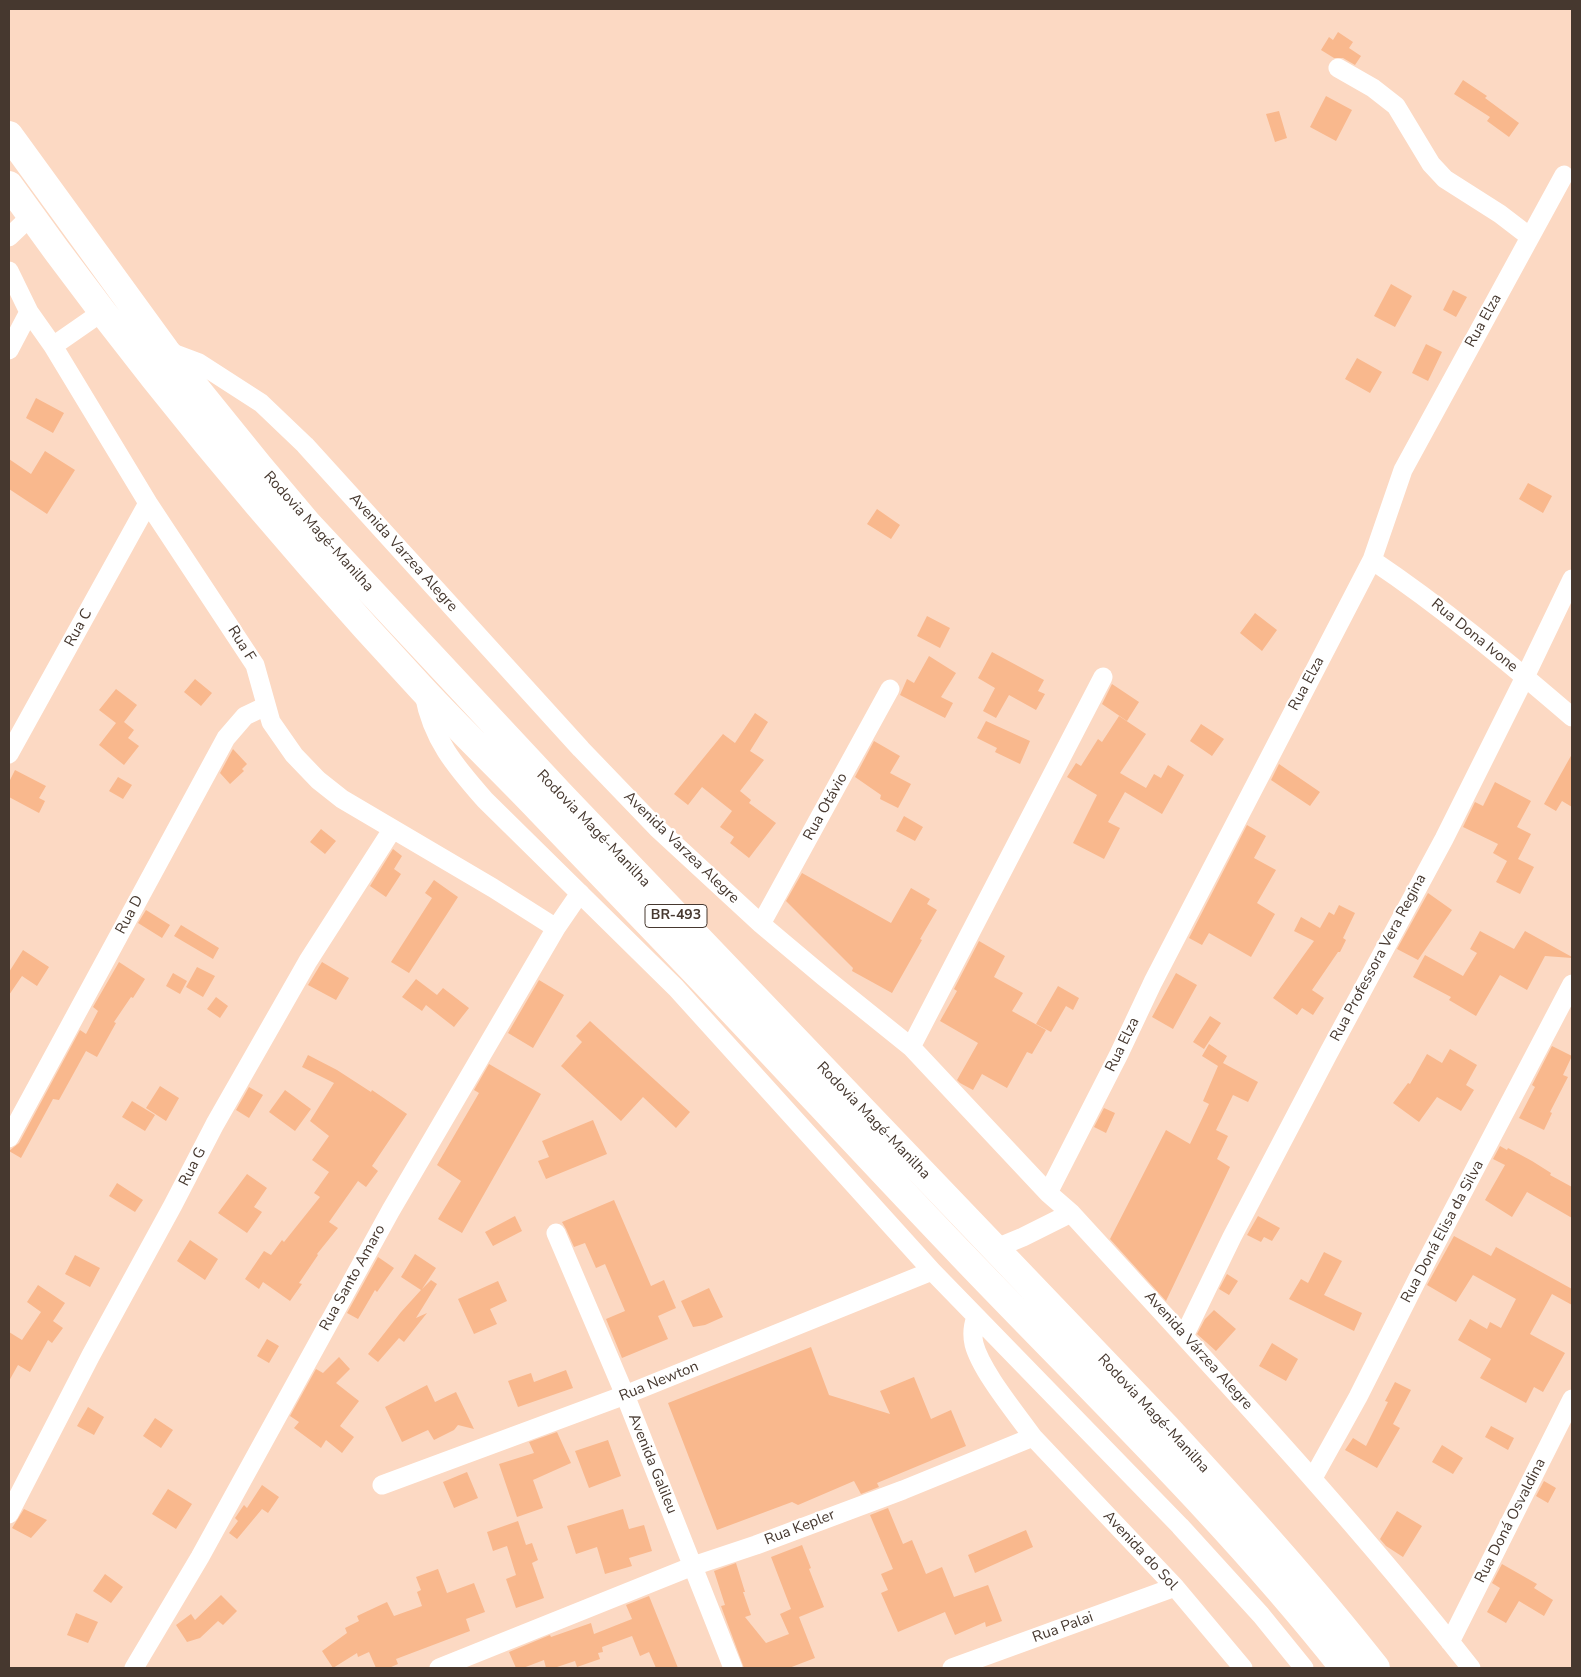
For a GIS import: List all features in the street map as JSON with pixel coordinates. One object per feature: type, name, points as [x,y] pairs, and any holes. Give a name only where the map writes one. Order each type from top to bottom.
[{"type":"highway","name":"Rodovia Magé-Manilha","points":[[9,136],[166,350],[308,524],[554,788],[1159,1420],[1243,1510],[1331,1612],[1376,1668]]},
{"type":"highway","name":"Rodovia Magé-Manilha","points":[[9,185],[102,312],[252,496],[423,690],[748,1026],[962,1255],[1147,1445],[1224,1527],[1312,1628],[1344,1668]]},
{"type":"street","points":[[1338,68],[1373,88],[1396,106],[1431,164],[1445,179],[1500,214],[1530,238]]},
{"type":"street","name":"Rua Elza","points":[[1048,1193],[1119,1054],[1153,982],[1372,560],[1403,470],[1564,175]]},
{"type":"street","points":[[9,237],[31,216]]},
{"type":"street","name":"Rua F","points":[[9,271],[29,312],[53,346],[148,503],[255,665],[271,722],[294,755],[318,780],[342,799],[493,888],[556,928]]},
{"type":"street","points":[[9,350],[29,312]]},
{"type":"street","points":[[53,346],[102,312]]},
{"type":"street","name":"Avenida Varzea Alegre","points":[[166,350],[199,363],[262,403],[306,445],[581,749],[656,828],[761,924],[911,1047]]},
{"type":"street","name":"Rua C","points":[[9,754],[148,503]]},
{"type":"street","name":"Rua Dona Ivone","points":[[1372,560],[1414,588],[1572,717]]},
{"type":"street","name":"Rua Professora Vera Regina","points":[[1184,1336],[1237,1228],[1328,1054],[1444,839],[1572,579]]},
{"type":"street","points":[[911,1047],[1103,677]]},
{"type":"street","points":[[423,690],[432,726],[446,753],[484,800],[676,988],[932,1271],[1180,1526],[1261,1615],[1304,1668]]},
{"type":"street","name":"Rua Otávio","points":[[761,924],[890,690]]},
{"type":"street","name":"Rua D","points":[[9,1138],[226,738],[245,716],[254,710],[266,706]]},
{"type":"street","name":"Rua G","points":[[9,1514],[86,1364],[215,1124],[308,961],[392,830]]},
{"type":"street","name":"Rua Santo Amaro","points":[[134,1668],[200,1557],[391,1210],[556,928],[580,893]]},
{"type":"street","name":"Rua Doná Elisa da Silva","points":[[1313,1478],[1358,1397],[1423,1268],[1572,984]]},
{"type":"street","name":"Avenida Várzea Alegre","points":[[911,1047],[1048,1193],[1071,1212],[1313,1478],[1372,1546],[1470,1668]]},
{"type":"street","points":[[994,1249],[1023,1237],[1071,1212]]},
{"type":"street","name":"Avenida Galileu","points":[[556,1233],[625,1395],[733,1668]]},
{"type":"street","name":"Rua Newton","points":[[382,1485],[625,1395],[932,1271]]},
{"type":"street","points":[[976,1317],[973,1333],[979,1357],[1033,1437]]},
{"type":"street","name":"Rua Doná Osvaldina","points":[[1450,1642],[1572,1399]]},
{"type":"street","name":"Rua Kepler","points":[[439,1668],[693,1566],[756,1545],[903,1490],[1033,1437]]},
{"type":"street","name":"Avenida do Sol","points":[[1033,1437],[1175,1587],[1244,1668]]},
{"type":"street","name":"Rua Palai","points":[[952,1668],[1175,1587]]},
{"type":"building","points":[[1338,32],[1353,42],[1349,48],[1361,56],[1355,65],[1343,58],[1334,58],[1321,50],[1329,37],[1333,40]]},
{"type":"building","points":[[1463,80],[1487,96],[1485,98],[1519,123],[1509,137],[1487,121],[1490,117],[1454,94]]},
{"type":"building","points":[[1326,96],[1352,110],[1336,141],[1310,127]]},
{"type":"building","points":[[1279,111],[1287,138],[1275,142],[1266,114]]},
{"type":"building","points":[[1391,284],[1412,296],[1395,327],[1374,316]]},
{"type":"building","points":[[1453,290],[1467,297],[1456,317],[1443,310]]},
{"type":"building","points":[[1426,344],[1442,352],[1428,381],[1412,373]]},
{"type":"building","points":[[1357,358],[1382,372],[1370,393],[1345,379]]},
{"type":"building","points":[[36,398],[64,413],[53,433],[26,418]]},
{"type":"building","points":[[45,451],[75,470],[47,514],[9,489],[9,459],[31,474]]},
{"type":"building","points":[[1528,483],[1552,496],[1543,513],[1519,499]]},
{"type":"building","points":[[877,509],[900,525],[891,539],[867,524]]},
{"type":"building","points":[[1255,613],[1277,630],[1262,651],[1240,633]]},
{"type":"building","points":[[927,616],[950,628],[940,648],[917,636]]},
{"type":"building","points":[[992,652],[1044,680],[1038,691],[1045,694],[1036,710],[1009,695],[996,718],[983,711],[995,688],[978,678]]},
{"type":"building","points":[[929,656],[956,673],[941,697],[953,703],[945,718],[900,695],[907,679],[914,683]]},
{"type":"building","points":[[195,679],[212,693],[201,706],[184,692]]},
{"type":"building","points":[[1112,684],[1139,702],[1127,721],[1102,704]]},
{"type":"building","points":[[116,689],[137,705],[124,722],[134,730],[128,738],[139,746],[124,765],[99,745],[116,723],[99,710]]},
{"type":"building","points":[[755,713],[768,722],[750,751],[764,760],[740,791],[751,800],[749,803],[776,823],[749,858],[730,843],[734,837],[720,827],[732,811],[702,787],[688,805],[674,794],[723,734],[735,743]]},
{"type":"building","points":[[1119,716],[1146,734],[1120,773],[1146,788],[1154,774],[1161,778],[1168,765],[1184,775],[1162,814],[1125,792],[1108,822],[1120,828],[1104,859],[1073,843],[1097,795],[1067,777],[1076,763],[1081,766],[1098,739],[1102,742]]},
{"type":"building","points":[[986,721],[1030,741],[1020,764],[995,752],[997,748],[977,738]]},
{"type":"building","points":[[1201,724],[1224,739],[1212,756],[1190,741]]},
{"type":"building","points":[[874,741],[900,756],[890,773],[911,784],[898,808],[880,799],[881,795],[855,777]]},
{"type":"building","points":[[233,749],[247,764],[242,769],[244,771],[230,784],[220,773]]},
{"type":"building","points":[[1572,754],[1572,807],[1562,801],[1556,811],[1544,804]]},
{"type":"building","points":[[1279,764],[1320,792],[1310,806],[1271,780]]},
{"type":"building","points":[[15,770],[46,786],[39,798],[45,801],[39,813],[9,797],[9,782]]},
{"type":"building","points":[[118,777],[132,785],[123,799],[109,791]]},
{"type":"building","points":[[1495,782],[1531,801],[1517,827],[1531,834],[1518,859],[1534,867],[1520,894],[1496,882],[1507,861],[1493,853],[1498,844],[1463,827],[1475,802],[1483,806]]},
{"type":"building","points":[[904,816],[923,827],[915,841],[896,831]]},
{"type":"building","points":[[1247,825],[1266,836],[1254,858],[1276,870],[1257,903],[1275,914],[1251,957],[1209,933],[1202,945],[1189,938]]},
{"type":"building","points":[[321,829],[336,841],[325,854],[310,842]]},
{"type":"building","points":[[393,849],[402,856],[394,869],[401,874],[386,897],[370,886]]},
{"type":"building","points":[[802,873],[891,923],[911,888],[930,899],[927,904],[937,910],[892,993],[852,971],[853,968],[786,901]]},
{"type":"building","points":[[434,880],[458,897],[409,973],[391,962],[432,898],[425,893]]},
{"type":"building","points":[[1428,893],[1452,910],[1418,960],[1397,949]]},
{"type":"building","points":[[1339,905],[1355,913],[1343,938],[1346,940],[1340,952],[1338,952],[1312,990],[1324,998],[1313,1015],[1302,1008],[1297,1015],[1273,998],[1314,941],[1294,931],[1301,917],[1320,928],[1329,912],[1334,915]]},
{"type":"building","points":[[146,910],[170,925],[162,938],[138,923]]},
{"type":"building","points":[[181,925],[219,948],[213,959],[174,936]]},
{"type":"building","points":[[1480,931],[1514,949],[1525,931],[1572,958],[1545,956],[1527,990],[1500,975],[1476,1016],[1449,1000],[1451,997],[1413,977],[1425,955],[1463,976],[1477,953],[1470,949]]},
{"type":"building","points":[[979,941],[1005,956],[994,977],[1023,993],[1012,1011],[1046,1030],[1032,1054],[1027,1052],[1007,1088],[982,1074],[973,1090],[957,1080],[978,1043],[940,1021],[957,991],[954,989]]},
{"type":"building","points":[[23,950],[49,967],[37,986],[22,976],[9,995],[9,972]]},
{"type":"building","points":[[119,962],[145,979],[114,1022],[116,1023],[97,1057],[86,1051],[59,1100],[53,1099],[21,1158],[9,1151],[19,1143],[80,1030],[86,1034],[98,1011],[93,1007]]},
{"type":"building","points":[[322,962],[349,978],[336,1000],[308,985]]},
{"type":"building","points":[[197,967],[215,976],[203,997],[186,987]]},
{"type":"building","points":[[173,973],[187,981],[180,994],[166,986]]},
{"type":"building","points":[[1176,973],[1197,985],[1173,1029],[1152,1017]]},
{"type":"building","points":[[416,979],[437,995],[443,988],[469,1008],[454,1027],[426,1005],[422,1011],[402,997]]},
{"type":"building","points":[[539,980],[564,995],[533,1048],[508,1033]]},
{"type":"building","points":[[1058,986],[1079,998],[1073,1010],[1066,1006],[1051,1032],[1036,1024]]},
{"type":"building","points":[[216,997],[228,1006],[220,1018],[207,1009]]},
{"type":"building","points":[[1210,1016],[1221,1023],[1204,1049],[1193,1042]]},
{"type":"building","points":[[590,1021],[690,1112],[676,1128],[643,1097],[621,1121],[561,1066],[582,1042],[576,1036]]},
{"type":"building","points":[[1209,1044],[1227,1056],[1223,1063],[1258,1082],[1248,1102],[1233,1095],[1216,1130],[1228,1136],[1217,1159],[1230,1167],[1166,1301],[1110,1239],[1166,1130],[1190,1144],[1209,1104],[1203,1101],[1218,1066],[1202,1056]]},
{"type":"building","points":[[1552,1046],[1572,1056],[1563,1075],[1568,1077],[1550,1112],[1552,1113],[1544,1130],[1519,1118],[1535,1087],[1532,1085]]},
{"type":"building","points":[[1450,1049],[1477,1065],[1466,1085],[1474,1090],[1461,1111],[1437,1097],[1419,1122],[1393,1103],[1408,1083],[1410,1084],[1427,1054],[1442,1063]]},
{"type":"building","points":[[308,1055],[337,1070],[371,1092],[372,1090],[407,1114],[372,1166],[378,1171],[366,1187],[358,1181],[329,1222],[338,1228],[317,1254],[299,1283],[302,1284],[290,1301],[263,1282],[259,1289],[245,1279],[264,1251],[271,1255],[282,1240],[284,1242],[320,1197],[314,1193],[329,1172],[312,1160],[329,1136],[310,1121],[334,1083],[302,1067]]},
{"type":"building","points":[[489,1064],[541,1094],[462,1233],[438,1219],[461,1181],[437,1165],[479,1093],[474,1090]]},
{"type":"building","points":[[160,1086],[179,1098],[166,1121],[146,1108]]},
{"type":"building","points":[[249,1087],[263,1095],[249,1118],[236,1110]]},
{"type":"building","points":[[285,1090],[311,1109],[295,1131],[269,1112]]},
{"type":"building","points":[[132,1101],[155,1115],[145,1131],[122,1117]]},
{"type":"building","points":[[1104,1108],[1115,1113],[1106,1133],[1094,1127]]},
{"type":"building","points":[[593,1120],[607,1154],[546,1179],[538,1161],[549,1157],[542,1141]]},
{"type":"building","points":[[1500,1146],[1507,1150],[1508,1148],[1532,1161],[1551,1173],[1550,1175],[1572,1187],[1572,1218],[1527,1192],[1512,1217],[1485,1200],[1505,1165],[1493,1159]]},
{"type":"building","points":[[247,1174],[267,1188],[254,1207],[262,1212],[247,1233],[218,1213]]},
{"type":"building","points":[[117,1183],[143,1200],[135,1212],[109,1196]]},
{"type":"building","points":[[614,1200],[651,1286],[664,1280],[676,1308],[658,1316],[668,1339],[622,1358],[606,1319],[625,1311],[605,1264],[596,1268],[585,1243],[574,1247],[562,1222]]},
{"type":"building","points":[[515,1216],[522,1231],[493,1246],[485,1232]]},
{"type":"building","points":[[1258,1216],[1280,1228],[1272,1241],[1264,1237],[1261,1242],[1247,1235]]},
{"type":"building","points":[[1454,1236],[1491,1256],[1496,1247],[1572,1289],[1572,1305],[1552,1294],[1530,1334],[1565,1353],[1543,1392],[1534,1387],[1526,1403],[1480,1378],[1491,1359],[1458,1340],[1470,1319],[1487,1329],[1490,1322],[1501,1328],[1516,1299],[1473,1275],[1456,1302],[1427,1285]]},
{"type":"building","points":[[190,1240],[218,1259],[205,1280],[177,1261]]},
{"type":"building","points":[[1324,1252],[1342,1261],[1324,1295],[1362,1313],[1354,1331],[1289,1299],[1301,1279],[1308,1283]]},
{"type":"building","points":[[415,1254],[436,1268],[422,1289],[431,1280],[437,1284],[416,1318],[427,1313],[404,1342],[399,1338],[378,1362],[368,1354],[421,1290],[401,1277]]},
{"type":"building","points":[[75,1255],[100,1268],[90,1287],[65,1274]]},
{"type":"building","points":[[378,1257],[394,1268],[377,1292],[375,1290],[358,1319],[347,1313]]},
{"type":"building","points":[[1227,1274],[1238,1281],[1229,1295],[1219,1289]]},
{"type":"building","points":[[498,1281],[507,1301],[490,1309],[497,1324],[474,1334],[458,1299]]},
{"type":"building","points":[[38,1285],[65,1303],[53,1321],[63,1328],[52,1343],[48,1340],[30,1372],[18,1365],[9,1381],[9,1332],[22,1340],[41,1312],[27,1302]]},
{"type":"building","points":[[709,1288],[723,1317],[705,1325],[693,1327],[681,1301]]},
{"type":"building","points":[[1214,1310],[1236,1329],[1216,1351],[1197,1334],[1205,1319]]},
{"type":"building","points":[[267,1339],[279,1346],[269,1363],[257,1356]]},
{"type":"building","points":[[1272,1343],[1298,1359],[1286,1381],[1259,1366]]},
{"type":"building","points":[[811,1347],[829,1395],[890,1414],[880,1391],[914,1377],[931,1419],[951,1410],[966,1446],[877,1483],[879,1487],[861,1494],[854,1481],[798,1505],[792,1502],[717,1530],[668,1403]]},
{"type":"building","points":[[339,1357],[350,1369],[336,1383],[359,1401],[340,1426],[354,1437],[342,1453],[326,1440],[321,1448],[294,1428],[299,1422],[290,1416],[316,1369],[323,1373]]},
{"type":"building","points":[[566,1370],[573,1388],[518,1407],[508,1381],[531,1373],[534,1382]]},
{"type":"building","points":[[1395,1382],[1411,1390],[1393,1424],[1400,1428],[1377,1468],[1345,1450],[1353,1438],[1366,1446],[1388,1402],[1385,1401]]},
{"type":"building","points":[[427,1385],[435,1402],[456,1392],[474,1429],[458,1425],[454,1430],[434,1440],[428,1430],[402,1442],[385,1407]]},
{"type":"building","points":[[88,1407],[104,1417],[94,1435],[77,1426]]},
{"type":"building","points":[[155,1418],[173,1430],[161,1448],[143,1436]]},
{"type":"building","points":[[1491,1426],[1514,1438],[1508,1450],[1485,1437]]},
{"type":"building","points":[[557,1432],[571,1463],[533,1480],[543,1508],[517,1517],[499,1464],[534,1453],[529,1442]]},
{"type":"building","points":[[608,1440],[621,1476],[589,1488],[575,1451]]},
{"type":"building","points":[[1442,1445],[1463,1458],[1453,1474],[1432,1462]]},
{"type":"building","points":[[467,1472],[478,1498],[454,1508],[443,1482]]},
{"type":"building","points":[[1544,1481],[1556,1488],[1548,1503],[1536,1496]]},
{"type":"building","points":[[262,1485],[279,1497],[268,1513],[262,1509],[237,1539],[229,1533],[238,1521],[235,1518],[244,1505],[247,1508]]},
{"type":"building","points":[[168,1489],[192,1504],[176,1529],[152,1514]]},
{"type":"building","points":[[888,1508],[903,1544],[912,1540],[926,1574],[942,1567],[954,1597],[988,1585],[1002,1621],[986,1627],[985,1622],[955,1635],[945,1612],[898,1632],[881,1593],[888,1590],[881,1574],[893,1569],[870,1515]]},
{"type":"building","points":[[24,1509],[47,1520],[31,1538],[12,1528]]},
{"type":"building","points":[[623,1509],[629,1529],[644,1525],[652,1551],[629,1558],[632,1566],[605,1574],[597,1547],[576,1554],[567,1526]]},
{"type":"building","points":[[1397,1511],[1422,1526],[1403,1557],[1386,1546],[1380,1539]]},
{"type":"building","points":[[518,1521],[526,1545],[532,1543],[538,1560],[532,1563],[544,1598],[516,1608],[506,1579],[516,1575],[507,1546],[493,1551],[487,1532]]},
{"type":"building","points":[[1026,1530],[1033,1547],[975,1573],[968,1555]]},
{"type":"building","points":[[802,1545],[824,1607],[799,1617],[815,1658],[789,1668],[744,1668],[721,1606],[725,1605],[714,1571],[736,1563],[751,1615],[745,1617],[766,1643],[789,1634],[780,1614],[791,1609],[771,1557]]},
{"type":"building","points":[[1502,1564],[1537,1584],[1534,1588],[1553,1600],[1544,1616],[1519,1601],[1506,1623],[1487,1612],[1500,1588],[1492,1583]]},
{"type":"building","points":[[438,1569],[447,1593],[474,1583],[485,1612],[466,1619],[470,1631],[396,1659],[398,1664],[389,1668],[376,1668],[369,1652],[358,1657],[357,1653],[333,1668],[322,1651],[347,1633],[345,1628],[359,1621],[357,1616],[387,1602],[394,1616],[422,1606],[417,1592],[421,1590],[416,1577]]},
{"type":"building","points":[[105,1574],[123,1587],[111,1603],[93,1591]]},
{"type":"building","points":[[221,1595],[237,1611],[223,1625],[218,1621],[200,1638],[187,1642],[176,1625],[191,1614],[195,1620]]},
{"type":"building","points":[[649,1596],[678,1668],[656,1668],[649,1652],[640,1656],[632,1636],[602,1647],[603,1652],[598,1653],[600,1659],[577,1667],[575,1661],[554,1668],[546,1668],[544,1660],[523,1668],[516,1668],[509,1652],[550,1635],[551,1637],[591,1623],[594,1634],[632,1619],[626,1605]]},
{"type":"building","points":[[76,1613],[98,1622],[88,1643],[67,1635]]}]
